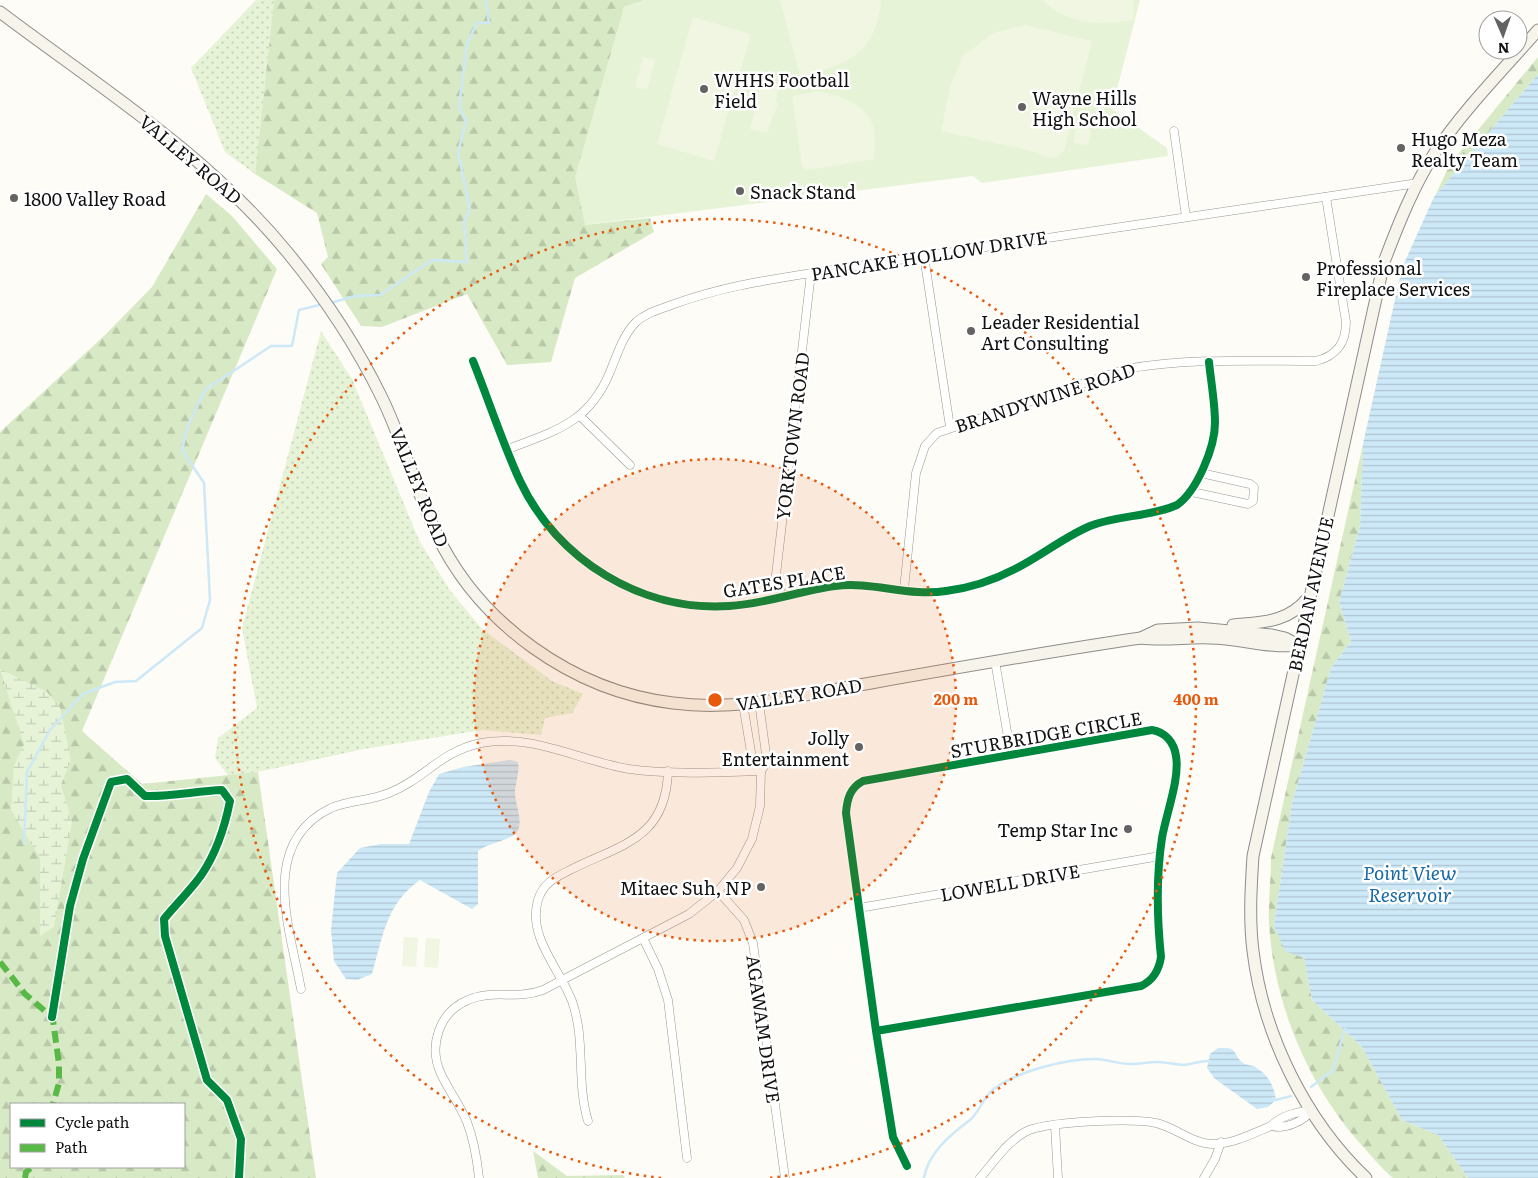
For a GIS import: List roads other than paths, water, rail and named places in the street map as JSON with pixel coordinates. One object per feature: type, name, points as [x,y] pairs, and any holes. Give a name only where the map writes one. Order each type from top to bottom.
[{"type":"main road","name":"VALLEY ROAD","points":[[0,12],[198,160],[245,203],[291,256],[326,303],[368,370],[397,432],[436,533],[464,578],[494,615],[538,651],[577,674],[613,690],[669,703],[713,706],[759,702],[1141,638],[1158,630],[1198,628],[1272,635],[1285,638],[1298,645]]},
{"type":"main road","name":"BERDAN AVENUE","points":[[1366,1178],[1341,1152],[1312,1110],[1289,1070],[1273,1032],[1256,973],[1251,924],[1253,856],[1308,598],[1380,279],[1400,220],[1418,183],[1452,130],[1538,30]]},
{"type":"main road","points":[[1198,628],[1278,620],[1299,609],[1308,598]]},
{"type":"main road","name":"VALLEY ROAD","points":[[1141,638],[1160,641],[1210,638],[1283,647],[1298,645]]},
{"type":"street","points":[[1174,132],[1186,217]]},
{"type":"street","name":"PANCAKE HOLLOW DRIVE","points":[[508,449],[555,432],[589,408],[604,386],[629,330],[645,315],[713,290],[811,273],[1418,183]]},
{"type":"street","name":"BRANDYWINE ROAD","points":[[904,589],[916,473],[920,456],[930,438],[950,427],[1126,369],[1158,364],[1316,360],[1331,356],[1337,351],[1344,337],[1346,322],[1326,196]]},
{"type":"street","points":[[924,256],[950,427]]},
{"type":"street","name":"YORKTOWN ROAD","points":[[784,597],[779,589],[776,575],[811,273]]},
{"type":"street","name":"GATES PLACE","points":[[473,361],[521,482],[551,527],[582,559],[610,579],[648,595],[691,605],[728,606],[852,585],[944,592],[988,581],[1015,569],[1090,526],[1169,509],[1178,505],[1192,492],[1201,473],[1215,424],[1209,362]]},
{"type":"street","points":[[580,416],[630,465]]},
{"type":"street","points":[[1192,492],[1248,504],[1253,501],[1254,487],[1250,484],[1201,473]]},
{"type":"street","points":[[995,661],[1011,755]]},
{"type":"street","points":[[478,1178],[476,1156],[468,1123],[438,1065],[436,1045],[440,1026],[452,1010],[468,1000],[489,994],[522,995],[543,990],[689,914],[718,891],[737,868],[745,854],[756,823],[760,798],[761,771],[767,762],[759,702]]},
{"type":"street","points":[[743,704],[754,764],[761,771]]},
{"type":"street","name":"STURBRIDGE CIRCLE","points":[[876,1031],[1146,984],[1156,973],[1161,957],[1158,911],[1160,856],[1177,762],[1174,746],[1164,734],[1152,730],[863,781],[857,784],[848,796],[846,813],[876,1031],[893,1137],[907,1166]]},
{"type":"street","points":[[301,989],[283,880],[287,858],[297,838],[322,814],[343,804],[367,800],[394,791],[447,755],[484,743],[524,742],[626,768],[668,771],[761,771]]},
{"type":"street","points":[[588,1121],[582,1104],[578,1024],[571,998],[561,981],[537,928],[536,908],[542,890],[554,878],[635,838],[651,827],[665,802],[668,771]]},
{"type":"street","name":"LOWELL DRIVE","points":[[859,908],[1160,856]]},
{"type":"street","name":"AGAWAM DRIVE","points":[[718,891],[744,920],[753,942],[785,1178]]},
{"type":"street","points":[[643,938],[658,969],[668,1000],[687,1158]]},
{"type":"street","points":[[980,1178],[1007,1146],[1025,1132],[1041,1126],[1137,1120],[1158,1124],[1213,1144],[1271,1126],[1276,1121],[1302,1111],[1312,1110]]},
{"type":"street","points":[[1055,1125],[1058,1178]]},
{"type":"street","points":[[1204,1178],[1215,1159],[1221,1142]]},
{"type":"water","name":"Point View Reservoir","points":[[1538,74],[1538,1178],[1468,1178],[1438,1135],[1402,1120],[1362,1047],[1312,1000],[1304,958],[1285,951],[1274,925],[1292,803],[1331,668],[1351,641],[1339,602],[1360,526],[1363,444],[1402,268],[1434,197]]},
{"type":"water","points":[[510,760],[518,762],[515,798],[520,821],[519,826],[514,835],[478,851],[478,904],[472,909],[420,880],[400,899],[393,910],[383,934],[372,974],[357,980],[346,979],[334,961],[331,930],[337,873],[360,848],[381,844],[409,844],[429,792],[439,774],[463,767]]},
{"type":"water","points":[[1218,1048],[1234,1051],[1243,1063],[1260,1070],[1272,1085],[1276,1100],[1268,1107],[1257,1109],[1214,1078],[1207,1068],[1210,1054]]},
{"type":"waterway","points":[[334,302],[355,296],[380,295],[432,260],[467,262],[464,222],[470,209],[458,152],[466,121],[459,107],[467,44],[477,23],[489,23],[486,0]]},
{"type":"waterway","points":[[24,844],[27,772],[50,730],[83,694],[115,682],[136,681],[202,628],[210,600],[204,483],[182,450],[187,428],[205,390],[271,346],[292,346],[299,310],[319,305]]},
{"type":"waterway","points":[[1311,1087],[1333,1070],[1345,1029]]},
{"type":"waterway","points":[[924,1178],[930,1160],[941,1145],[973,1117],[991,1091],[1017,1076],[1058,1063],[1085,1059],[1127,1064],[1158,1062],[1184,1065],[1210,1061]]},
{"type":"waterway","points":[[1273,1098],[1276,1100],[1291,1096]]},
{"type":"place","name":"WHHS Football Field","points":[[704,89]]},
{"type":"place","name":"Wayne Hills High School","points":[[1022,107]]},
{"type":"place","name":"Hugo Meza Realty Team","points":[[1401,148]]},
{"type":"place","name":"Snack Stand","points":[[740,191]]},
{"type":"place","name":"1800 Valley Road","points":[[14,198]]},
{"type":"place","name":"Professional Fireplace Services","points":[[1306,277]]},
{"type":"place","name":"Leader Residential Art Consulting","points":[[971,331]]},
{"type":"place","name":"Jolly Entertainment","points":[[859,747]]},
{"type":"place","name":"Temp Star Inc","points":[[1128,829]]},
{"type":"place","name":"Mitaec Suh, NP","points":[[761,887]]}]
